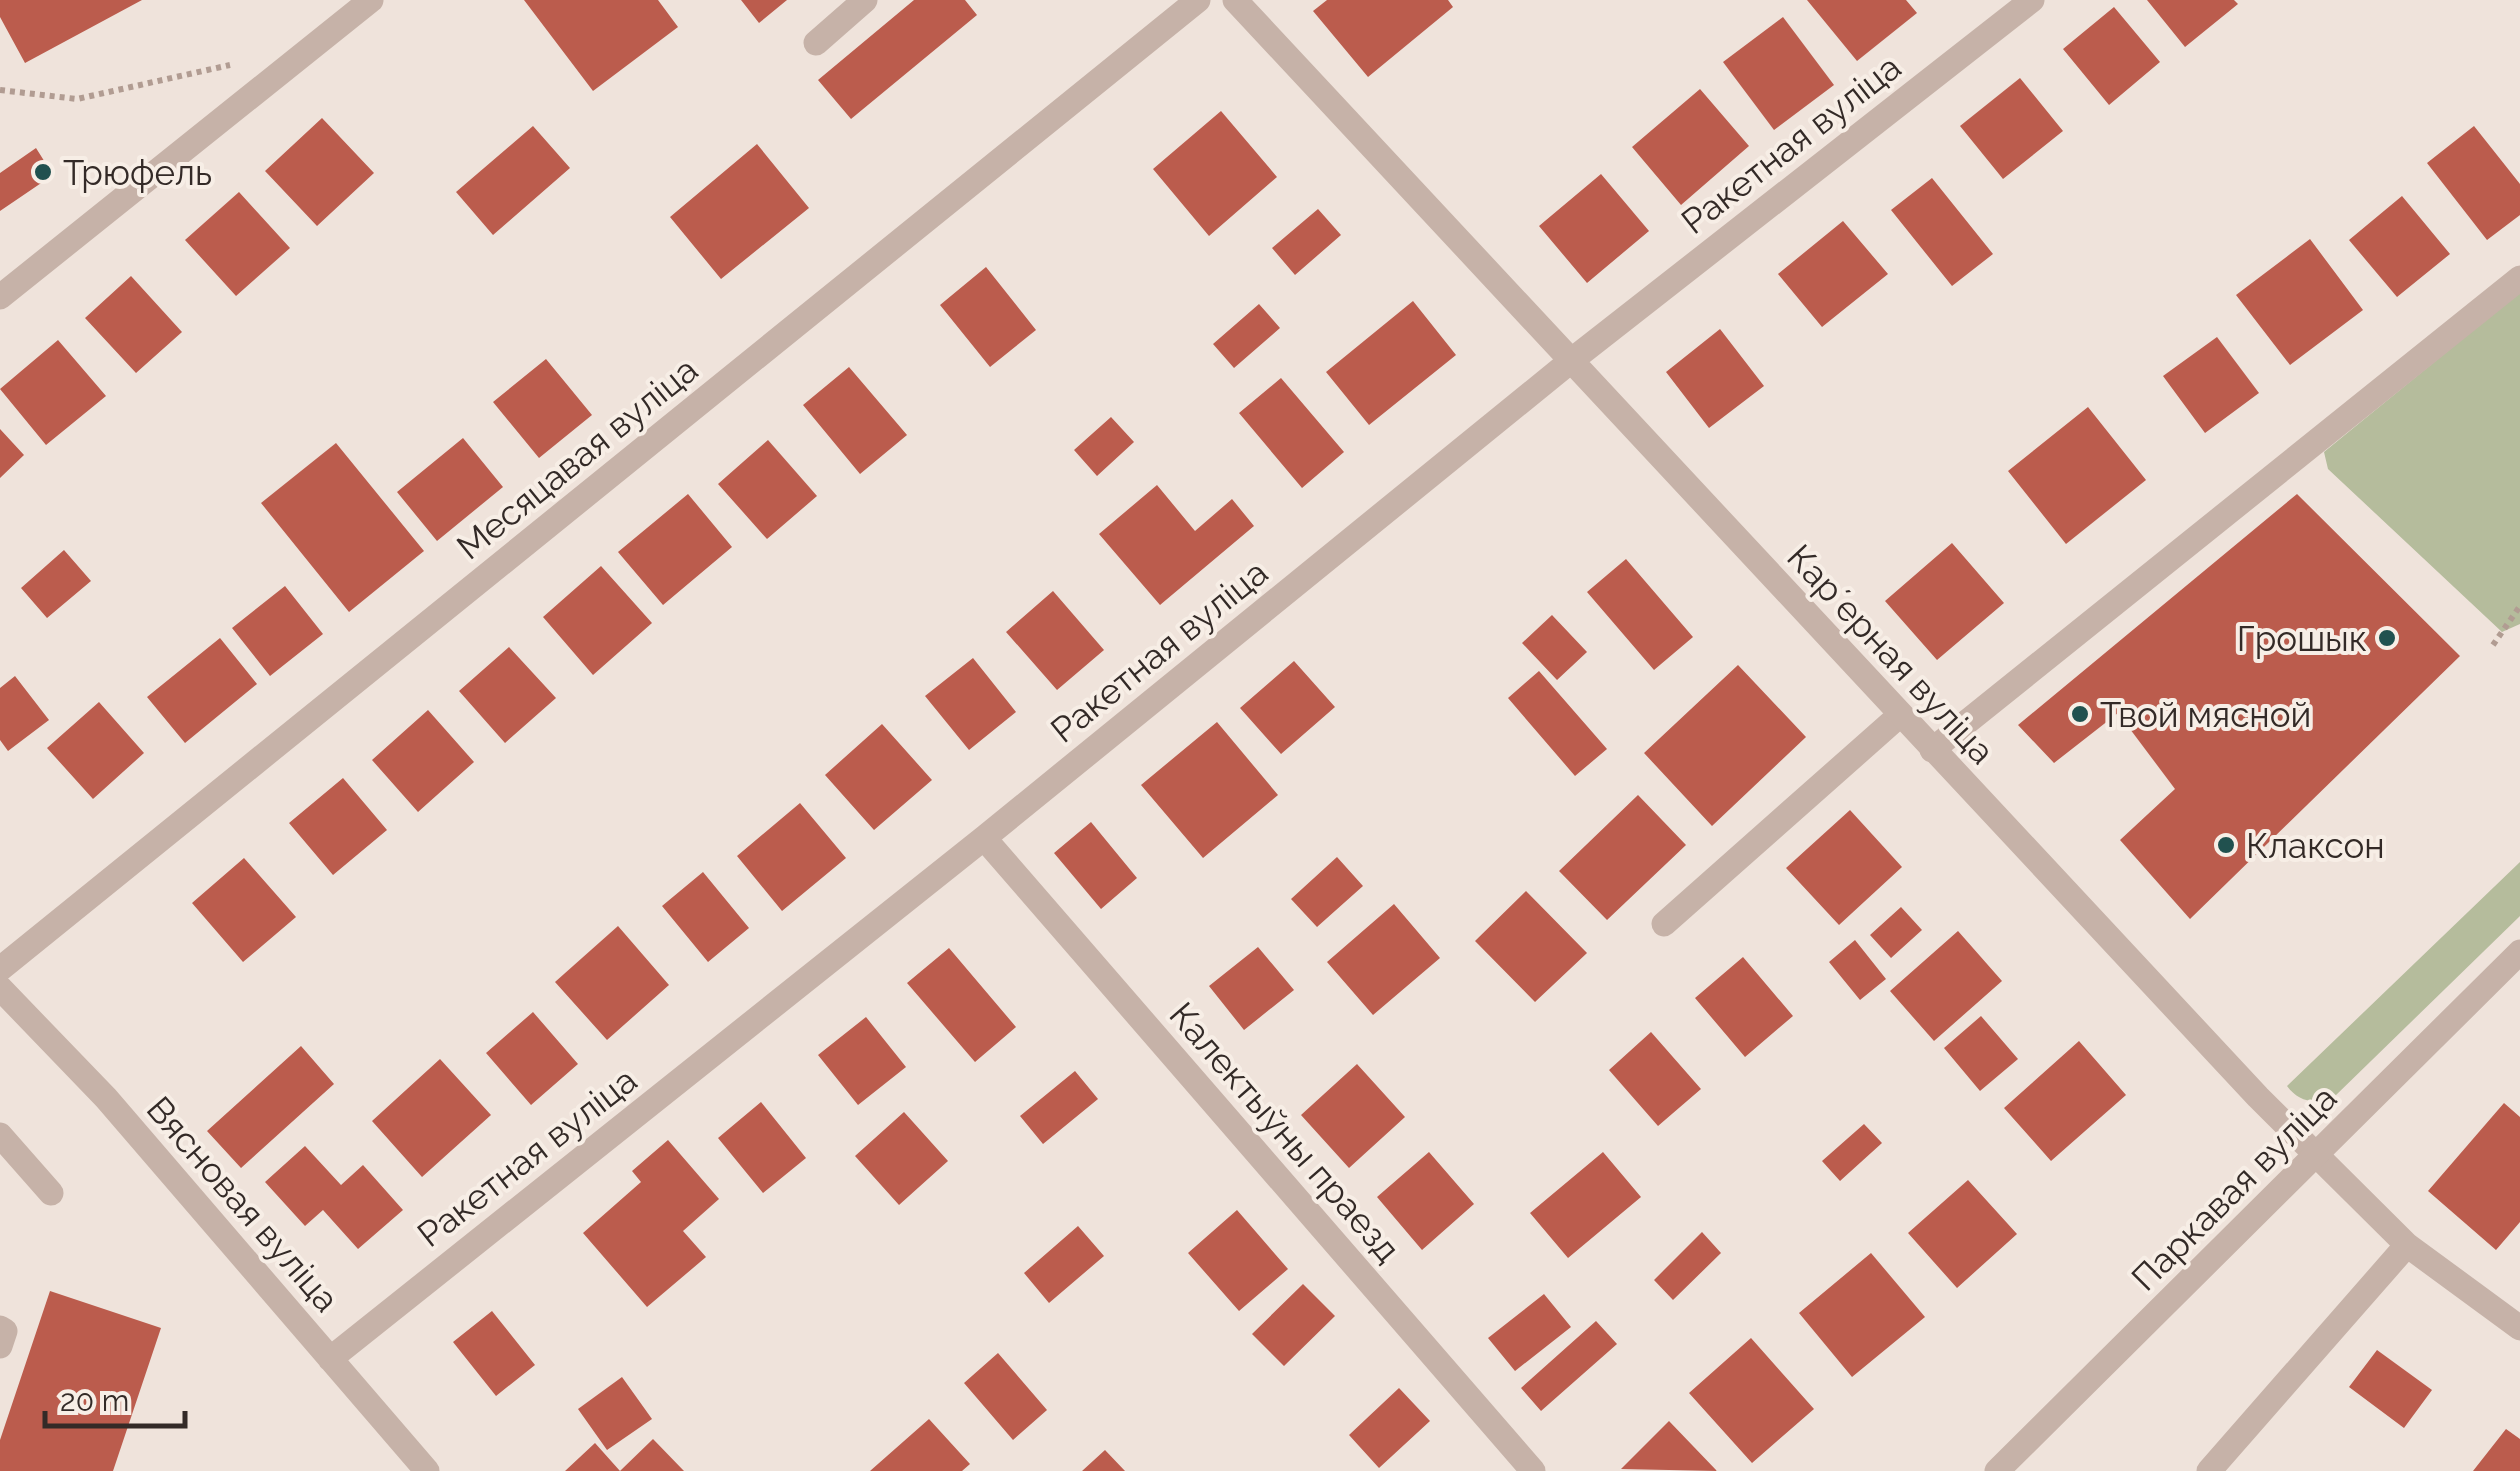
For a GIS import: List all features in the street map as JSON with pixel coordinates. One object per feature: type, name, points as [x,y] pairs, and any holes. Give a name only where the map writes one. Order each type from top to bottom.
[{"type":"street","points":[[0,297],[371,0]]},
{"type":"street","points":[[816,43],[865,0]]},
{"type":"street","name":"Месяцавая вуліца","points":[[0,969],[1198,0]]},
{"type":"street","name":"Карʼерная вуліца","points":[[1235,0],[1932,750],[2316,1156],[2406,1245],[2520,1328]]},
{"type":"street","name":"Ракетная вуліца","points":[[330,1358],[984,838],[1572,360],[2032,0]]},
{"type":"street","points":[[1932,750],[2520,278]]},
{"type":"street","points":[[1664,924],[1900,714]]},
{"type":"street","name":"Калектыўны праезд","points":[[984,838],[1534,1471]]},
{"type":"street","name":"Паркавая вуліца","points":[[1996,1471],[2520,952]]},
{"type":"street","name":"Вясновая вуліца","points":[[6,1004],[330,1358],[427,1471]]},
{"type":"street","points":[[0,1134],[50,1193]]},
{"type":"street","points":[[2209,1471],[2406,1245]]},
{"type":"street","points":[[0,1328],[5,1331],[0,1346]]},
{"type":"path","points":[[0,90],[77,99],[234,64]]},
{"type":"path","points":[[2493,645],[2520,606]]},
{"type":"green space","points":[[2520,292],[2520,624],[2502,632],[2328,469],[2324,452]]},
{"type":"green space","points":[[2520,862],[2520,916],[2334,1097],[2320,1101],[2297,1096],[2287,1086]]},
{"type":"building","points":[[0,0],[142,0],[25,63],[0,17]]},
{"type":"building","points":[[524,0],[658,0],[678,27],[593,91]]},
{"type":"building","points":[[741,0],[787,0],[759,23]]},
{"type":"building","points":[[914,0],[965,0],[977,15],[851,119],[818,80]]},
{"type":"building","points":[[1327,0],[1448,0],[1453,7],[1368,77],[1313,11]]},
{"type":"building","points":[[1807,0],[1906,0],[1917,13],[1857,61]]},
{"type":"building","points":[[2147,0],[2234,0],[2238,4],[2185,47]]},
{"type":"building","points":[[2114,7],[2160,62],[2109,105],[2063,49]]},
{"type":"building","points":[[1783,17],[1834,85],[1774,130],[1723,62]]},
{"type":"building","points":[[2020,78],[2063,131],[2003,179],[1960,126]]},
{"type":"building","points":[[1700,89],[1749,146],[1681,205],[1632,147]]},
{"type":"building","points":[[1221,111],[1277,177],[1209,236],[1153,169]]},
{"type":"building","points":[[322,118],[374,173],[317,226],[265,171]]},
{"type":"building","points":[[533,126],[570,168],[493,235],[456,192]]},
{"type":"building","points":[[2474,126],[2520,184],[2520,215],[2487,240],[2427,163]]},
{"type":"building","points":[[757,144],[809,208],[721,279],[670,217]]},
{"type":"building","points":[[36,148],[53,175],[0,211],[0,173]]},
{"type":"building","points":[[1601,174],[1649,231],[1587,283],[1539,226]]},
{"type":"building","points":[[1932,178],[1993,254],[1952,286],[1891,210]]},
{"type":"building","points":[[239,192],[290,248],[236,296],[185,240]]},
{"type":"building","points":[[2402,196],[2450,254],[2397,297],[2349,240]]},
{"type":"building","points":[[1318,209],[1341,235],[1295,275],[1272,248]]},
{"type":"building","points":[[1843,221],[1888,274],[1822,327],[1778,274]]},
{"type":"building","points":[[2310,239],[2363,310],[2290,365],[2236,295]]},
{"type":"building","points":[[986,267],[1036,330],[990,367],[940,305]]},
{"type":"building","points":[[131,276],[182,332],[136,373],[85,318]]},
{"type":"building","points":[[1413,301],[1456,355],[1369,425],[1326,372]]},
{"type":"building","points":[[1259,304],[1280,328],[1234,368],[1213,344]]},
{"type":"building","points":[[1720,329],[1764,386],[1709,428],[1666,372]]},
{"type":"building","points":[[2217,337],[2259,393],[2205,433],[2163,376]]},
{"type":"building","points":[[58,340],[106,396],[46,445],[0,389]]},
{"type":"building","points":[[546,359],[592,415],[539,458],[493,402]]},
{"type":"building","points":[[849,367],[907,435],[860,474],[803,405]]},
{"type":"building","points":[[1281,378],[1344,452],[1302,488],[1239,413]]},
{"type":"building","points":[[2088,407],[2146,480],[2066,544],[2008,471]]},
{"type":"building","points":[[1111,417],[1134,442],[1097,476],[1074,450]]},
{"type":"building","points":[[0,429],[24,455],[0,478]]},
{"type":"building","points":[[463,438],[503,487],[437,541],[397,492]]},
{"type":"building","points":[[768,440],[817,496],[767,539],[718,484]]},
{"type":"building","points":[[336,443],[424,551],[349,612],[261,503]]},
{"type":"building","points":[[1157,485],[1195,531],[1232,499],[1254,526],[1160,605],[1099,534]]},
{"type":"building","points":[[688,494],[732,547],[663,605],[618,552]]},
{"type":"building","points":[[2297,494],[2460,656],[2190,919],[2120,840],[2175,789],[2118,713],[2054,763],[2018,725]]},
{"type":"building","points":[[1952,543],[2004,603],[1937,660],[1885,601]]},
{"type":"building","points":[[64,550],[91,581],[47,618],[21,588]]},
{"type":"building","points":[[1626,559],[1693,637],[1654,670],[1587,592]]},
{"type":"building","points":[[601,566],[652,623],[593,675],[543,617]]},
{"type":"building","points":[[285,586],[323,634],[270,676],[232,628]]},
{"type":"building","points":[[1053,591],[1104,650],[1057,690],[1006,632]]},
{"type":"building","points":[[1552,615],[1587,652],[1557,680],[1522,643]]},
{"type":"building","points":[[220,638],[257,684],[185,743],[147,697]]},
{"type":"building","points":[[509,647],[556,698],[505,743],[459,691]]},
{"type":"building","points":[[973,658],[1016,712],[969,750],[925,696]]},
{"type":"building","points":[[1294,661],[1335,707],[1281,754],[1240,708]]},
{"type":"building","points":[[1738,665],[1806,737],[1712,826],[1644,753]]},
{"type":"building","points":[[1539,671],[1607,749],[1575,776],[1508,698]]},
{"type":"building","points":[[15,676],[49,720],[8,751],[0,740],[0,688]]},
{"type":"building","points":[[99,702],[144,753],[93,799],[47,748]]},
{"type":"building","points":[[428,710],[474,762],[418,812],[372,760]]},
{"type":"building","points":[[1217,722],[1278,795],[1203,858],[1141,785]]},
{"type":"building","points":[[882,724],[932,780],[874,830],[825,775]]},
{"type":"building","points":[[343,778],[387,830],[333,875],[289,823]]},
{"type":"building","points":[[1638,795],[1686,845],[1607,920],[1559,871]]},
{"type":"building","points":[[800,803],[846,858],[782,911],[737,856]]},
{"type":"building","points":[[1850,810],[1902,867],[1839,925],[1786,868]]},
{"type":"building","points":[[1091,822],[1137,878],[1101,909],[1054,853]]},
{"type":"building","points":[[1337,857],[1363,886],[1317,927],[1291,899]]},
{"type":"building","points":[[244,858],[296,917],[243,962],[192,903]]},
{"type":"building","points":[[703,872],[749,928],[708,962],[662,906]]},
{"type":"building","points":[[1526,891],[1587,953],[1535,1002],[1475,941]]},
{"type":"building","points":[[1394,904],[1440,958],[1373,1015],[1327,962]]},
{"type":"building","points":[[1901,907],[1922,930],[1891,958],[1870,935]]},
{"type":"building","points":[[618,926],[669,985],[607,1040],[555,982]]},
{"type":"building","points":[[1958,931],[2002,981],[1934,1041],[1890,991]]},
{"type":"building","points":[[1855,940],[1886,979],[1860,1000],[1829,962]]},
{"type":"building","points":[[1258,947],[1294,990],[1244,1030],[1209,986]]},
{"type":"building","points":[[949,948],[1016,1027],[975,1062],[907,983]]},
{"type":"building","points":[[1743,957],[1793,1016],[1745,1057],[1695,998]]},
{"type":"building","points":[[533,1012],[578,1064],[531,1105],[486,1053]]},
{"type":"building","points":[[1981,1016],[2018,1059],[1980,1091],[1944,1048]]},
{"type":"building","points":[[866,1017],[906,1067],[858,1105],[818,1055]]},
{"type":"building","points":[[1651,1032],[1701,1089],[1658,1126],[1609,1070]]},
{"type":"building","points":[[2079,1041],[2126,1095],[2051,1161],[2004,1108]]},
{"type":"building","points":[[301,1046],[334,1084],[241,1168],[207,1131]]},
{"type":"building","points":[[440,1059],[491,1115],[422,1177],[372,1121]]},
{"type":"building","points":[[1357,1064],[1405,1117],[1349,1168],[1301,1115]]},
{"type":"building","points":[[1075,1071],[1098,1099],[1043,1144],[1020,1116]]},
{"type":"building","points":[[761,1102],[806,1158],[763,1193],[718,1138]]},
{"type":"building","points":[[2504,1103],[2520,1117],[2520,1222],[2496,1250],[2428,1191]]},
{"type":"building","points":[[904,1112],[948,1161],[899,1205],[855,1156]]},
{"type":"building","points":[[1864,1124],[1882,1143],[1840,1181],[1822,1161]]},
{"type":"building","points":[[668,1140],[719,1199],[683,1231],[706,1257],[647,1307],[583,1233],[641,1182],[632,1171]]},
{"type":"building","points":[[305,1146],[341,1185],[363,1165],[403,1210],[358,1249],[323,1210],[305,1226],[265,1182]]},
{"type":"building","points":[[1429,1152],[1474,1204],[1422,1250],[1377,1197]]},
{"type":"building","points":[[1603,1152],[1641,1197],[1568,1258],[1530,1213]]},
{"type":"building","points":[[1968,1180],[2017,1234],[1957,1288],[1908,1233]]},
{"type":"building","points":[[1237,1210],[1288,1269],[1239,1311],[1188,1253]]},
{"type":"building","points":[[1078,1226],[1104,1256],[1049,1303],[1024,1273]]},
{"type":"building","points":[[1702,1232],[1721,1253],[1673,1300],[1654,1280]]},
{"type":"building","points":[[1871,1253],[1925,1317],[1852,1377],[1799,1313]]},
{"type":"building","points":[[1303,1284],[1335,1316],[1284,1366],[1252,1334]]},
{"type":"building","points":[[50,1291],[161,1328],[113,1471],[0,1471],[0,1440]]},
{"type":"building","points":[[1544,1294],[1571,1327],[1515,1371],[1488,1338]]},
{"type":"building","points":[[492,1311],[535,1365],[496,1396],[453,1342]]},
{"type":"building","points":[[1596,1321],[1617,1344],[1541,1411],[1521,1388]]},
{"type":"building","points":[[1751,1338],[1814,1409],[1752,1463],[1689,1393]]},
{"type":"building","points":[[2377,1350],[2432,1390],[2404,1428],[2349,1387]]},
{"type":"building","points":[[998,1353],[1047,1410],[1013,1440],[964,1383]]},
{"type":"building","points":[[622,1377],[652,1419],[607,1450],[578,1409]]},
{"type":"building","points":[[1399,1388],[1430,1421],[1379,1468],[1349,1435]]},
{"type":"building","points":[[929,1419],[970,1464],[962,1471],[870,1471]]},
{"type":"building","points":[[1669,1421],[1717,1471],[1621,1469]]},
{"type":"building","points":[[2506,1429],[2520,1439],[2520,1471],[2473,1471]]},
{"type":"building","points":[[653,1439],[684,1471],[620,1471]]},
{"type":"building","points":[[595,1443],[620,1471],[565,1471]]},
{"type":"building","points":[[1105,1450],[1125,1471],[1082,1471]]},
{"type":"place","name":"Трюфель","points":[[43,172]]},
{"type":"place","name":"Грошык","points":[[2387,638]]},
{"type":"place","name":"Твой мясной","points":[[2080,714]]},
{"type":"place","name":"Клаксон","points":[[2226,845]]}]
